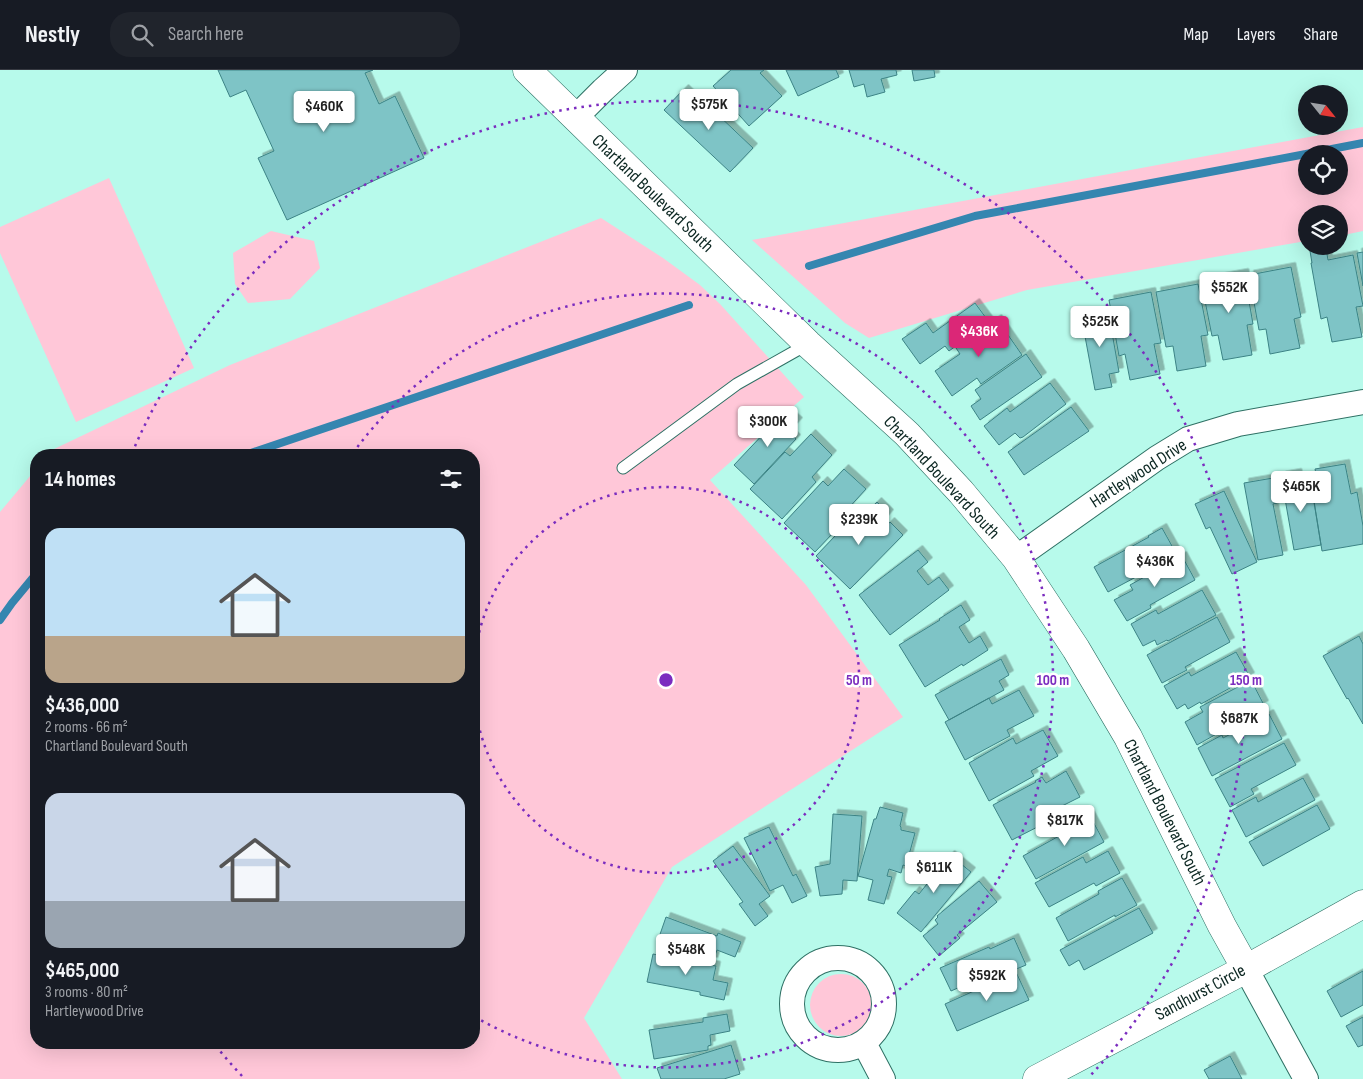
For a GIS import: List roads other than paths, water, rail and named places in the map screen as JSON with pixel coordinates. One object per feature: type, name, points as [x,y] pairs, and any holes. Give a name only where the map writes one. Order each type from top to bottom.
[{"type":"street","name":"Chartland Boulevard South","points":[[527,70],[808,344],[907,434],[961,492],[1016,558],[1076,649],[1128,737],[1222,926],[1246,969]]},
{"type":"street","points":[[576,117],[625,70]]},
{"type":"street","name":"Hartleywood Drive","points":[[1016,558],[1157,458],[1188,439],[1238,424],[1363,402]]},
{"type":"street","name":"Sandhurst Circle","points":[[1037,1079],[1246,969],[1363,904]]},
{"type":"street","points":[[1246,969],[1306,1079]]},
{"type":"street","points":[[864,1043],[883,1079]]},
{"type":"lane","points":[[623,468],[737,384],[808,344]]},
{"type":"waterway","points":[[1348,146],[1363,143]]},
{"type":"waterway","points":[[809,266],[975,216],[1298,155]]},
{"type":"waterway","points":[[263,449],[689,305]]},
{"type":"waterway","points":[[0,620],[30,581]]}]
